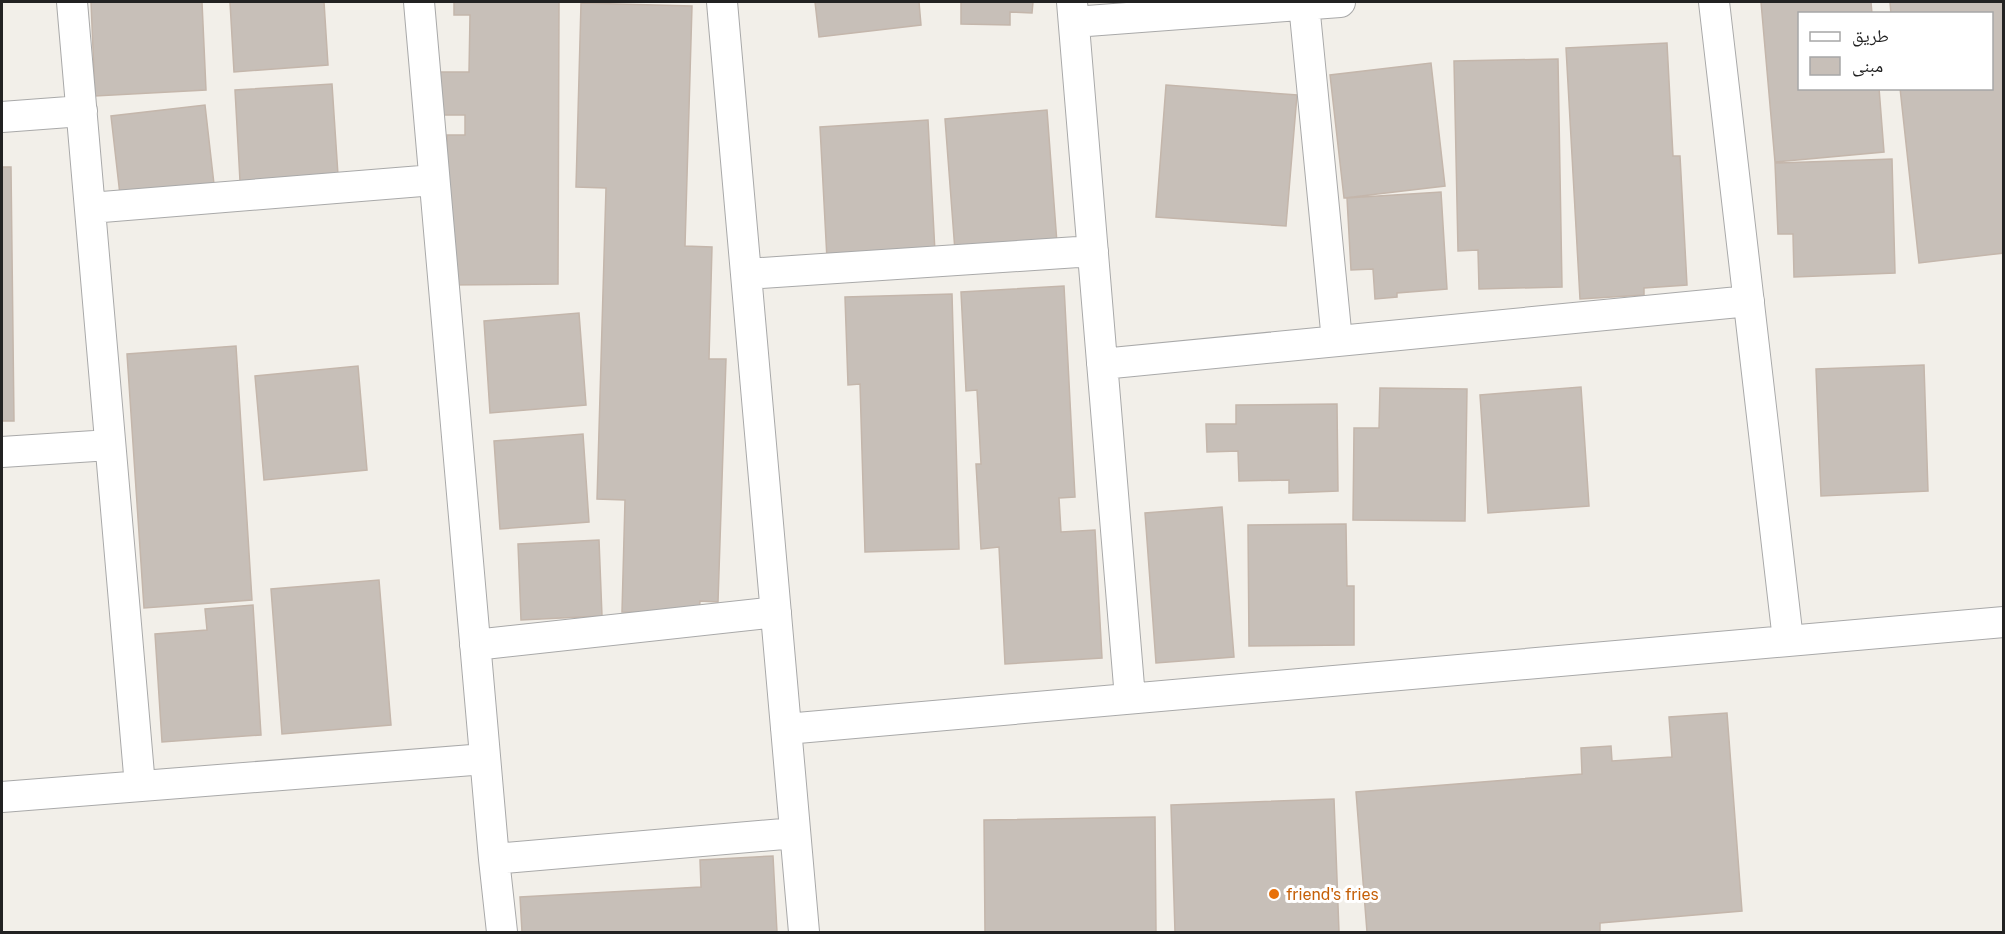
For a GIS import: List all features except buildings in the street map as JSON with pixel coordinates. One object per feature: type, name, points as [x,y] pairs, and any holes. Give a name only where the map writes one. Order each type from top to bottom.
[{"type":"street","points":[[72,2],[140,786]]},
{"type":"street","points":[[419,2],[502,933]]},
{"type":"street","points":[[722,2],[804,933]]},
{"type":"street","points":[[1130,698],[1073,12],[1340,2]]},
{"type":"street","points":[[1714,2],[1788,640]]},
{"type":"street","points":[[1304,4],[1337,341]]},
{"type":"street","points":[[2,117],[82,111]]},
{"type":"street","points":[[90,208],[434,180]]},
{"type":"street","points":[[746,273],[1093,251]]},
{"type":"street","points":[[1102,364],[1749,301]]},
{"type":"street","points":[[2,452],[110,445]]},
{"type":"street","points":[[475,645],[776,612]]},
{"type":"street","points":[[786,729],[2004,622]]},
{"type":"street","points":[[2,797],[485,759]]},
{"type":"street","points":[[494,860],[795,833]]},
{"type":"place","name":"friend's fries","points":[[1274,894]]}]
